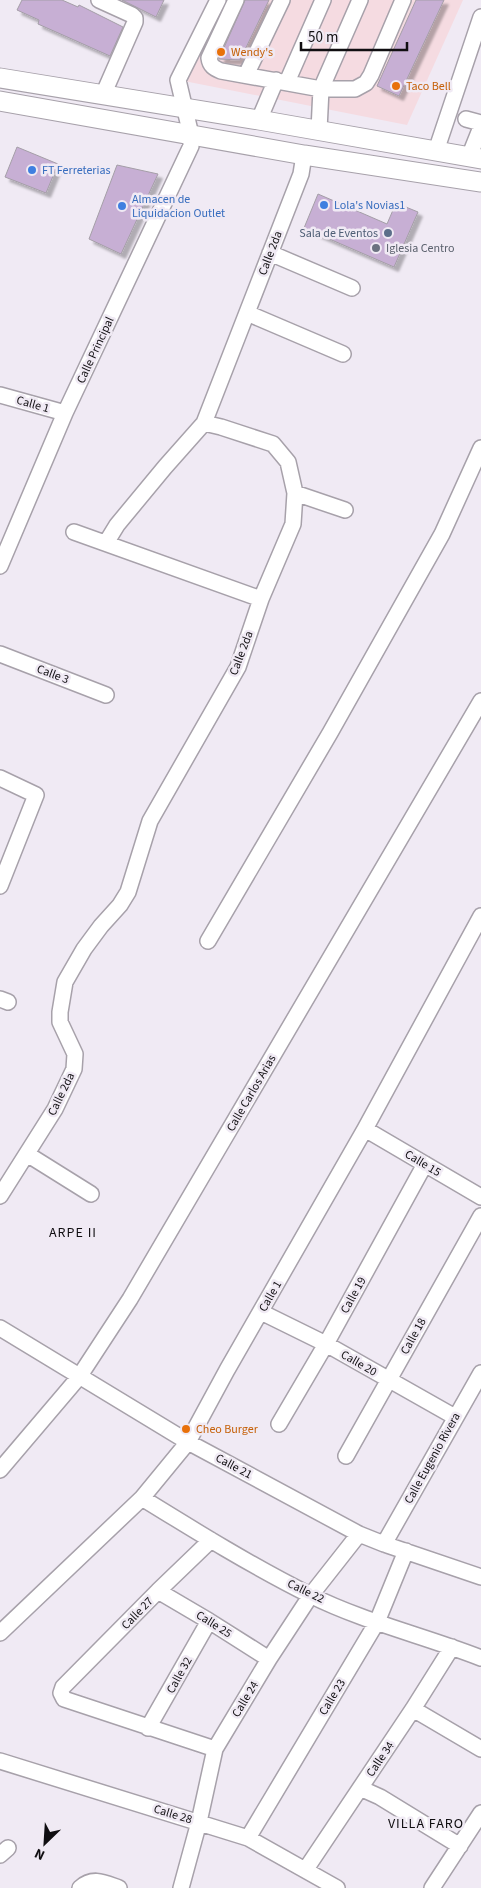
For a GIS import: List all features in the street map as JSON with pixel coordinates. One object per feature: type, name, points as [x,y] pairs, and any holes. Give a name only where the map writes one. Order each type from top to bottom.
[{"type":"main road","points":[[0,78],[319,130],[475,158]]},
{"type":"main road","points":[[0,101],[304,155],[481,182]]},
{"type":"street","points":[[99,0],[135,18],[104,95]]},
{"type":"street","points":[[192,135],[178,80],[218,0]]},
{"type":"street","points":[[236,0],[209,58],[210,64],[221,71],[321,89],[354,89],[366,83],[372,75],[403,0]]},
{"type":"street","points":[[246,75],[282,0]]},
{"type":"street","points":[[259,120],[282,81],[324,0]]},
{"type":"street","points":[[319,130],[321,89],[360,0]]},
{"type":"street","points":[[436,151],[481,17]]},
{"type":"street","points":[[466,119],[481,123]]},
{"type":"street","points":[[475,158],[481,127]]},
{"type":"street","name":"Calle Principal","points":[[0,566],[3,550],[65,413],[191,146],[192,135]]},
{"type":"street","name":"Calle 2da","points":[[0,1196],[55,1109],[74,1069],[76,1054],[60,1022],[65,982],[84,950],[128,892],[150,821],[238,667],[261,599],[293,524],[295,493],[288,462],[273,444],[204,423],[301,174],[304,155]]},
{"type":"street","points":[[270,252],[352,288]]},
{"type":"street","points":[[247,313],[343,354]]},
{"type":"street","name":"Calle 1","points":[[0,395],[65,413]]},
{"type":"street","points":[[106,543],[141,496],[204,423]]},
{"type":"street","points":[[208,941],[330,733],[442,534],[481,448]]},
{"type":"street","points":[[295,493],[345,510]]},
{"type":"street","points":[[74,532],[261,599]]},
{"type":"street","name":"Calle 3","points":[[0,654],[106,695]]},
{"type":"street","name":"Calle Carlos Arias","points":[[0,1470],[78,1377],[130,1299],[481,701]]},
{"type":"street","points":[[0,778],[36,795],[1,885]]},
{"type":"street","name":"Calle 1","points":[[0,1633],[142,1498],[188,1442],[227,1370],[366,1129],[481,917]]},
{"type":"street","name":"Calle 15","points":[[366,1129],[481,1198]]},
{"type":"street","points":[[26,1154],[91,1194]]},
{"type":"street","name":"Calle 19","points":[[279,1424],[326,1344],[425,1164]]},
{"type":"street","name":"Calle 18","points":[[346,1456],[481,1216]]},
{"type":"street","name":"Calle 20","points":[[261,1312],[326,1344],[455,1417]]},
{"type":"street","name":"Calle 21","points":[[0,1328],[188,1442],[358,1534],[481,1577]]},
{"type":"street","name":"Calle Eugenio Rivera","points":[[384,1544],[481,1373]]},
{"type":"street","name":"Calle 22","points":[[142,1498],[211,1540],[311,1595],[377,1622],[481,1658]]},
{"type":"street","name":"Calle 24","points":[[181,1888],[199,1822],[215,1749],[269,1659],[311,1595],[358,1534]]},
{"type":"street","name":"Calle 27","points":[[148,1728],[64,1699],[61,1693],[63,1687],[211,1540]]},
{"type":"street","name":"Calle 23","points":[[248,1838],[377,1622],[406,1551]]},
{"type":"street","name":"Calle 25","points":[[158,1591],[269,1659]]},
{"type":"street","name":"Calle 32","points":[[148,1728],[209,1621]]},
{"type":"street","name":"Calle 34","points":[[306,1870],[452,1647]]},
{"type":"street","points":[[413,1709],[481,1749]]},
{"type":"street","points":[[148,1728],[215,1749]]},
{"type":"street","name":"Calle 28","points":[[0,1761],[248,1838],[335,1888]]},
{"type":"street","points":[[360,1788],[380,1797],[460,1846]]},
{"type":"street","points":[[432,1888],[481,1813]]},
{"type":"street","points":[[80,1888],[90,1881],[98,1881],[119,1888]]},
{"type":"shaded area","points":[[224,0],[463,0],[407,125],[184,81]]},
{"type":"building","points":[[22,0],[62,0],[78,7],[79,5],[123,27],[110,56],[38,24],[39,20],[17,10]]},
{"type":"building","points":[[122,0],[164,0],[156,17]]},
{"type":"building","points":[[245,0],[269,0],[240,60],[219,59]]},
{"type":"building","points":[[416,0],[444,0],[399,96],[377,86]]},
{"type":"building","name":"FT Ferreterias","points":[[17,147],[58,164],[46,193],[5,177]]},
{"type":"building","name":"Almacen de Liquidacion Outlet","points":[[117,165],[158,174],[121,254],[89,239]]},
{"type":"building","name":"Iglesia Centro","points":[[318,194],[387,224],[396,203],[418,212],[394,267],[304,228]]},
{"type":"place","name":"Wendy's","points":[[221,52]]},
{"type":"place","name":"Taco Bell","points":[[396,86]]},
{"type":"place","name":"FT Ferreterias","points":[[32,170]]},
{"type":"place","name":"Lola's Novias1","points":[[324,205]]},
{"type":"place","name":"Almacen de Liquidacion Outlet","points":[[122,206]]},
{"type":"place","name":"Sala de Eventos","points":[[388,233]]},
{"type":"place","name":"Iglesia Centro","points":[[376,248]]},
{"type":"place","name":"Cheo Burger","points":[[186,1429]]},
{"type":"district","name":"ARPE II","points":[[73,1232]]},
{"type":"district","name":"VILLA FARO","points":[[426,1823]]}]
